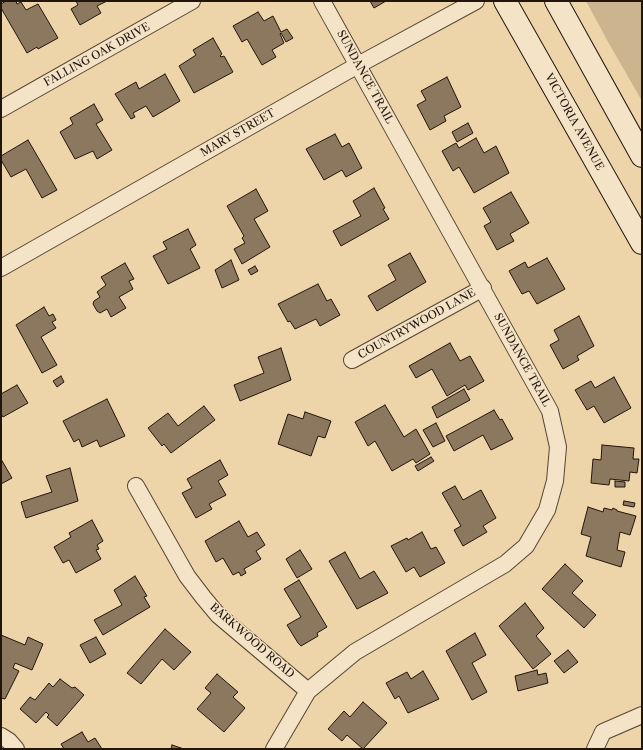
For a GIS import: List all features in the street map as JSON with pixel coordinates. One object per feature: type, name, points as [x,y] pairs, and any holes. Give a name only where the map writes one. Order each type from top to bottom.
[{"type":"main road","name":"VICTORIA AVENUE","points":[[505,1],[642,243]]},
{"type":"main road","points":[[556,1],[642,156]]},
{"type":"street","name":"FALLING OAK DRIVE","points":[[1,109],[192,1]]},
{"type":"street","name":"SUNDANCE TRAIL","points":[[274,749],[308,691],[355,652],[505,564],[526,546],[547,510],[555,481],[558,447],[550,411],[483,288],[322,1]]},
{"type":"street","name":"MARY STREET","points":[[1,268],[358,65],[476,1]]},
{"type":"street","name":"COUNTRYWOOD LANE","points":[[352,360],[483,288]]},
{"type":"street","name":"BARKWOOD ROAD","points":[[136,486],[187,576],[218,615],[308,691]]},
{"type":"street","points":[[595,749],[603,732],[642,715]]},
{"type":"street","points":[[1,736],[9,741],[16,749]]},
{"type":"shaded area","points":[[586,1],[642,1],[642,101],[607,40]]},
{"type":"building","points":[[6,1],[16,1],[17,4],[21,2],[26,10],[38,4],[58,38],[27,53],[1,8],[1,4]]},
{"type":"building","points":[[76,1],[107,1],[97,6],[101,13],[80,25],[71,9],[78,5]]},
{"type":"building","points":[[370,1],[386,1],[374,8]]},
{"type":"building","points":[[258,12],[264,21],[273,16],[281,32],[287,29],[293,38],[286,42],[281,33],[280,34],[284,43],[272,50],[276,57],[262,65],[247,39],[242,42],[233,26]]},
{"type":"building","points":[[213,38],[222,54],[220,56],[224,56],[233,72],[194,93],[179,66],[196,55],[193,50]]},
{"type":"building","points":[[165,74],[180,101],[153,117],[146,106],[133,113],[135,117],[131,119],[115,94],[136,82],[139,89]]},
{"type":"building","points":[[447,77],[461,107],[444,116],[446,121],[430,130],[417,105],[426,100],[421,91]]},
{"type":"building","points":[[94,104],[103,120],[96,124],[112,150],[97,159],[93,151],[75,159],[60,132],[73,124],[70,118]]},
{"type":"building","points":[[468,123],[473,133],[457,142],[452,132]]},
{"type":"building","points":[[335,134],[342,147],[349,143],[362,168],[346,177],[342,170],[324,180],[306,149]]},
{"type":"building","points":[[476,138],[484,153],[496,146],[509,173],[474,193],[459,167],[453,171],[442,151],[456,143],[459,148]]},
{"type":"building","points":[[28,140],[57,190],[42,198],[26,169],[11,177],[1,160],[1,156]]},
{"type":"building","points":[[374,188],[389,219],[341,246],[333,231],[361,216],[353,201]]},
{"type":"building","points":[[256,189],[268,211],[254,219],[270,247],[242,264],[234,249],[245,243],[242,238],[244,236],[227,206]]},
{"type":"building","points":[[511,192],[529,223],[510,234],[514,241],[497,250],[484,226],[491,222],[483,208]]},
{"type":"building","points":[[188,229],[196,245],[190,249],[200,268],[168,284],[153,256],[167,249],[163,242]]},
{"type":"building","points":[[410,253],[426,282],[377,311],[368,296],[396,280],[388,265]]},
{"type":"building","points":[[547,258],[565,289],[537,304],[529,291],[522,294],[509,271],[525,262],[528,268]]},
{"type":"building","points":[[231,260],[239,280],[222,288],[215,270]]},
{"type":"building","points":[[125,263],[134,279],[129,281],[133,289],[119,297],[126,308],[111,317],[107,309],[100,313],[93,304],[94,301],[100,297],[97,292],[106,285],[101,277]]},
{"type":"building","points":[[255,266],[258,271],[251,275],[248,270]]},
{"type":"building","points":[[318,284],[327,301],[331,299],[340,315],[320,326],[316,319],[295,329],[290,321],[288,322],[278,304]]},
{"type":"building","points":[[44,307],[49,316],[53,314],[56,320],[52,322],[56,328],[41,337],[57,365],[42,373],[16,325]]},
{"type":"building","points":[[579,316],[594,346],[577,356],[579,360],[563,369],[550,345],[559,340],[554,330]]},
{"type":"building","points":[[450,343],[460,361],[470,356],[484,381],[468,390],[465,385],[447,396],[432,369],[416,378],[409,366]]},
{"type":"building","points":[[281,348],[291,380],[240,401],[234,385],[264,373],[258,357]]},
{"type":"building","points":[[61,376],[64,382],[57,387],[53,381]]},
{"type":"building","points":[[614,377],[631,408],[604,423],[594,406],[587,410],[575,390],[591,381],[595,388]]},
{"type":"building","points":[[17,385],[28,403],[3,417],[1,414],[1,394]]},
{"type":"building","points":[[464,389],[470,400],[437,418],[432,407]]},
{"type":"building","points":[[107,399],[125,436],[100,447],[97,440],[82,447],[79,439],[74,442],[63,421]]},
{"type":"building","points":[[385,405],[404,437],[416,429],[430,454],[416,463],[413,459],[392,471],[375,441],[368,446],[355,422]]},
{"type":"building","points":[[204,406],[215,420],[171,453],[164,444],[162,446],[148,428],[168,413],[178,426]]},
{"type":"building","points":[[494,410],[500,420],[502,419],[513,439],[491,450],[483,435],[454,451],[446,436]]},
{"type":"building","points":[[305,412],[331,421],[325,438],[318,436],[311,456],[278,444],[288,414],[303,419]]},
{"type":"building","points":[[436,423],[445,441],[433,447],[423,430]]},
{"type":"building","points":[[602,445],[634,448],[633,459],[639,459],[637,473],[630,472],[629,481],[610,479],[609,485],[591,483],[593,459],[601,460]]},
{"type":"building","points":[[431,457],[434,461],[418,471],[415,466]]},
{"type":"building","points":[[1,459],[12,478],[1,484]]},
{"type":"building","points":[[220,460],[228,475],[218,481],[226,495],[209,504],[212,509],[196,518],[182,493],[192,488],[187,479]]},
{"type":"building","points":[[70,468],[78,501],[26,518],[21,502],[52,492],[46,476]]},
{"type":"building","points":[[615,481],[625,482],[625,487],[615,487]]},
{"type":"building","points":[[455,486],[463,500],[481,490],[496,518],[483,526],[487,532],[463,546],[454,530],[461,526],[442,493]]},
{"type":"building","points":[[624,501],[635,503],[634,507],[623,505]]},
{"type":"building","points":[[588,507],[603,512],[604,508],[612,510],[613,508],[617,511],[636,516],[630,535],[620,532],[617,550],[625,552],[621,567],[586,556],[591,537],[581,534]]},
{"type":"building","points":[[92,520],[103,541],[97,545],[99,549],[96,550],[101,559],[76,573],[69,560],[63,563],[54,547],[71,537],[69,533]]},
{"type":"building","points":[[239,521],[248,537],[257,532],[265,545],[256,551],[261,559],[244,569],[246,573],[241,576],[239,572],[233,575],[223,558],[216,562],[205,541]]},
{"type":"building","points":[[422,532],[431,549],[436,547],[445,563],[420,577],[414,567],[406,572],[391,546],[407,538],[408,540]]},
{"type":"building","points":[[300,550],[312,569],[297,578],[286,559]]},
{"type":"building","points":[[345,552],[360,579],[374,571],[388,593],[357,609],[329,561]]},
{"type":"building","points":[[565,564],[583,581],[572,593],[596,615],[584,628],[542,589]]},
{"type":"building","points":[[135,576],[147,596],[144,597],[150,607],[103,635],[94,620],[122,605],[114,590]]},
{"type":"building","points":[[299,580],[327,627],[317,633],[318,636],[301,646],[287,625],[301,617],[284,589]]},
{"type":"building","points":[[525,603],[544,628],[536,636],[551,654],[533,669],[499,626]]},
{"type":"building","points":[[165,629],[191,652],[174,670],[162,659],[141,684],[127,673]]},
{"type":"building","points":[[475,633],[486,655],[472,663],[487,692],[472,700],[446,651]]},
{"type":"building","points":[[1,635],[25,645],[28,637],[43,644],[32,670],[15,663],[13,668],[19,671],[5,699],[1,698]]},
{"type":"building","points":[[96,637],[106,654],[90,663],[80,645]]},
{"type":"building","points":[[568,650],[578,662],[564,673],[554,661]]},
{"type":"building","points":[[537,670],[538,675],[546,673],[548,683],[518,691],[515,676]]},
{"type":"building","points":[[423,671],[439,699],[408,713],[399,696],[395,699],[386,683],[407,672],[411,679]]},
{"type":"building","points":[[217,674],[238,692],[233,697],[245,708],[224,732],[197,709],[211,693],[205,688]]},
{"type":"building","points":[[60,679],[72,688],[75,687],[84,695],[57,726],[47,717],[49,715],[46,712],[36,723],[20,709],[30,697],[35,700],[49,683],[53,687]]},
{"type":"building","points":[[363,702],[387,723],[363,749],[347,735],[342,741],[328,729],[344,711],[350,717]]},
{"type":"building","points":[[82,732],[88,742],[95,738],[102,749],[64,749],[61,744]]},
{"type":"building","points":[[172,745],[184,749],[171,749]]}]
